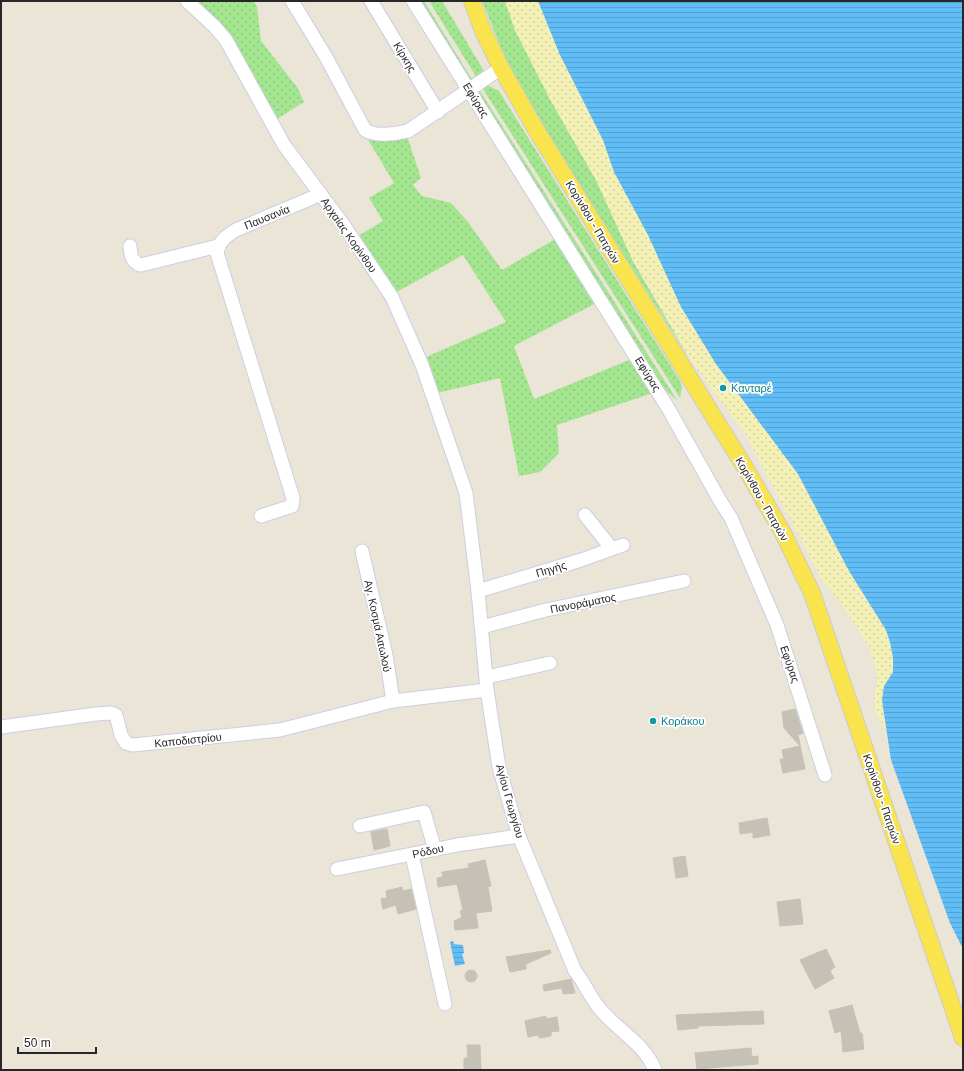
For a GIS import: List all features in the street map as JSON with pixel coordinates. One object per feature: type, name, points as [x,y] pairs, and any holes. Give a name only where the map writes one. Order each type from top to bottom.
[{"type":"main road","name":"Κορίνθου - Πατρών","points":[[472,1],[483,31],[501,68],[544,141],[746,469],[783,533],[812,593],[963,1038]]},
{"type":"street","name":"Αρχαίας Κορίνθου","points":[[187,1],[215,26],[226,40],[284,145],[345,227],[396,306],[422,365],[466,493]]},
{"type":"street","points":[[292,1],[326,57],[364,130],[370,134],[400,133],[408,131],[501,68]]},
{"type":"street","name":"Κίρκης","points":[[371,1],[438,112]]},
{"type":"street","name":"Εφύρας","points":[[413,1],[660,394],[719,500],[731,518],[742,546],[764,592],[779,631],[826,775]]},
{"type":"street","name":"Παυσανία","points":[[218,246],[223,238],[236,230],[320,194]]},
{"type":"street","points":[[130,246],[132,259],[135,263],[141,265],[218,246],[217,253],[293,498],[292,506],[261,516]]},
{"type":"street","name":"Αγίου Γεωργίου","points":[[466,493],[482,627],[487,684],[499,767],[520,836],[575,971],[586,986],[596,1005],[651,1060],[655,1070]]},
{"type":"street","name":"Πηγής","points":[[478,591],[618,547],[585,515]]},
{"type":"street","name":"Αγ. Κοσμά Αιτωλού","points":[[362,551],[386,655],[393,701]]},
{"type":"street","name":"Πανοράματος","points":[[482,627],[546,610],[684,581]]},
{"type":"street","points":[[393,701],[487,684],[550,663]]},
{"type":"street","name":"Καποδιστρίου","points":[[1,727],[112,713],[116,715],[121,735],[126,743],[133,745],[280,730],[393,701]]},
{"type":"street","points":[[360,826],[424,812],[435,850]]},
{"type":"street","name":"Ρόδου","points":[[337,870],[435,850],[520,836]]},
{"type":"street","points":[[412,855],[445,1004]]},
{"type":"green space","points":[[196,1],[254,1],[257,7],[261,41],[297,87],[304,102],[277,119],[235,43],[217,19]]},
{"type":"green space","points":[[419,1],[424,1],[473,81],[467,79]]},
{"type":"green space","points":[[429,1],[442,1],[484,71],[477,78]]},
{"type":"green space","points":[[482,1],[505,1],[515,30],[550,99],[597,182],[633,261],[691,361],[542,126],[508,65]]},
{"type":"green space","points":[[487,85],[499,91],[680,381],[682,388],[680,398],[481,86]]},
{"type":"green space","points":[[478,88],[677,400],[666,391],[477,96]]},
{"type":"green space","points":[[407,136],[421,178],[413,185],[422,196],[451,203],[468,222],[502,270],[557,238],[598,302],[514,346],[534,399],[634,358],[656,392],[557,425],[559,453],[540,472],[519,476],[500,378],[437,393],[424,358],[506,322],[463,255],[395,293],[358,236],[383,221],[369,198],[394,183],[367,138]]},
{"type":"sand","name":"Κανταρέ","points":[[505,1],[538,1],[560,55],[603,140],[614,172],[648,235],[681,307],[716,364],[798,474],[849,571],[886,630],[893,658],[893,672],[884,686],[882,700],[885,730],[875,710],[874,698],[878,677],[870,648],[844,608],[821,578],[746,435],[691,361],[633,261],[597,182],[550,99],[515,30]]},
{"type":"water","points":[[538,1],[963,1],[963,949],[950,923],[891,760],[882,700],[884,686],[893,672],[893,658],[886,630],[849,571],[798,474],[716,364],[681,307],[648,235],[614,172],[603,140],[560,55]]},
{"type":"water","points":[[453,941],[454,944],[463,945],[464,953],[462,954],[465,964],[455,966],[450,942]]},
{"type":"building","points":[[795,709],[803,733],[798,735],[805,769],[783,773],[780,759],[784,759],[782,750],[800,746],[784,728],[782,712]]},
{"type":"building","points":[[767,818],[770,835],[753,838],[753,832],[740,834],[739,823]]},
{"type":"building","points":[[387,829],[390,846],[374,850],[371,832]]},
{"type":"building","points":[[685,856],[688,876],[676,878],[673,858]]},
{"type":"building","points":[[485,860],[491,886],[488,887],[492,911],[476,913],[478,928],[455,930],[454,921],[462,917],[460,911],[463,910],[457,884],[438,887],[437,878],[443,877],[442,872],[469,868],[468,864]]},
{"type":"building","points":[[402,887],[403,891],[411,889],[416,909],[398,914],[396,905],[383,909],[381,899],[387,898],[386,891]]},
{"type":"building","points":[[800,899],[803,924],[780,926],[777,902]]},
{"type":"building","points":[[826,949],[835,967],[830,971],[834,978],[815,989],[800,960]]},
{"type":"building","points":[[550,950],[551,953],[526,964],[526,969],[510,972],[506,957]]},
{"type":"building","points":[[469,970],[473,970],[477,976],[473,982],[469,982],[465,978],[465,974]]},
{"type":"building","points":[[571,979],[575,993],[563,994],[562,988],[544,991],[543,985]]},
{"type":"building","points":[[852,1005],[860,1033],[862,1033],[864,1049],[843,1052],[841,1031],[835,1033],[829,1011]]},
{"type":"building","points":[[763,1011],[764,1024],[698,1026],[698,1028],[678,1030],[676,1015]]},
{"type":"building","points":[[546,1016],[546,1019],[557,1017],[559,1031],[551,1032],[551,1036],[540,1038],[538,1035],[528,1037],[525,1021]]},
{"type":"building","points":[[467,1045],[480,1045],[481,1070],[464,1070],[464,1058],[468,1058]]},
{"type":"building","points":[[751,1048],[752,1057],[758,1056],[758,1064],[697,1069],[695,1053]]},
{"type":"place","name":"Κανταρέ","points":[[723,388]]},
{"type":"place","name":"Κοράκου","points":[[653,721]]}]
